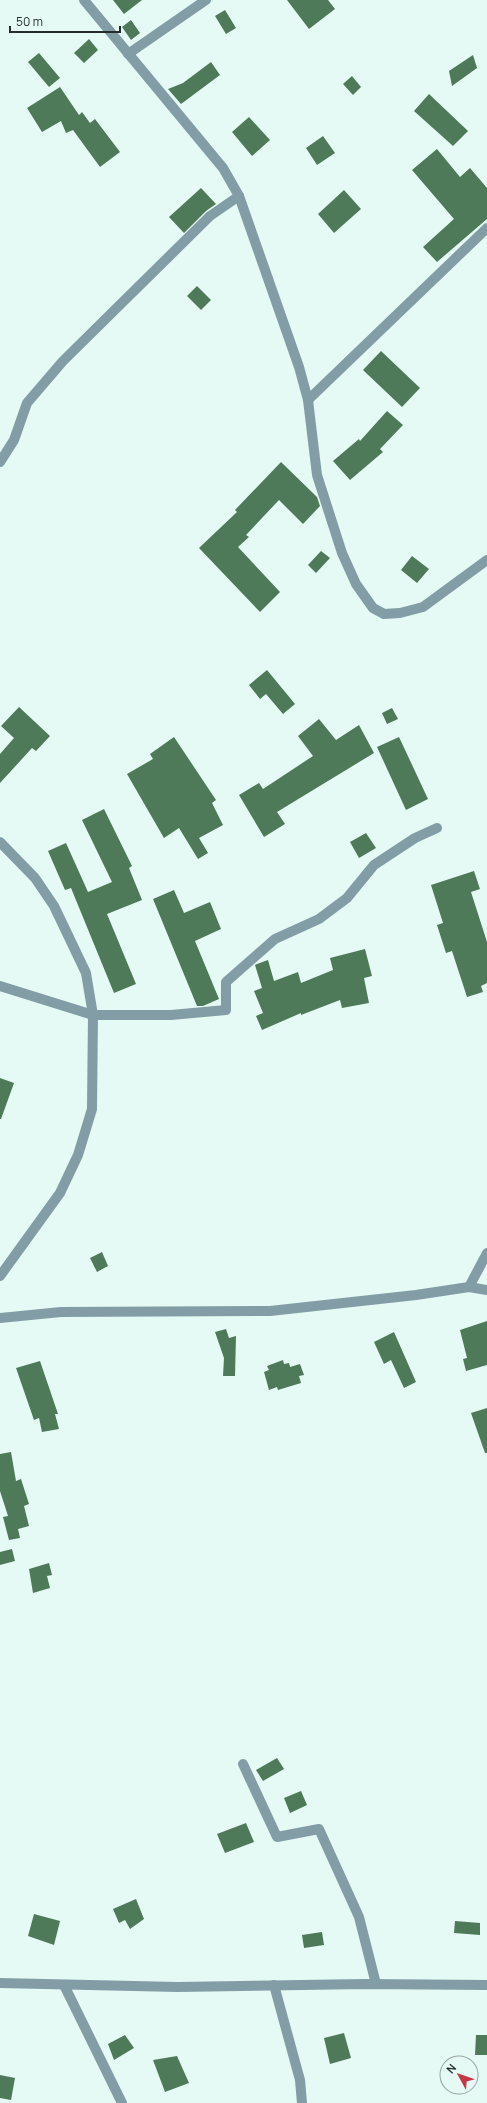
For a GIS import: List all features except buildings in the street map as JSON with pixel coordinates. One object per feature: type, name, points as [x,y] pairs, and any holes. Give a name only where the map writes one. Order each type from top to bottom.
[{"type":"street","points":[[84,0],[223,168],[239,196],[299,367],[308,400],[317,475],[321,490],[342,553],[356,584],[373,608],[384,614],[400,613],[423,607],[487,560]]},
{"type":"street","points":[[128,54],[206,0]]},
{"type":"street","points":[[0,462],[14,440],[27,403],[63,361],[210,216],[239,196]]},
{"type":"street","points":[[308,400],[487,228]]},
{"type":"street","points":[[0,986],[93,1015],[171,1015],[226,1010],[226,982],[243,966],[275,939],[319,919],[347,898],[374,865],[415,838],[437,828]]},
{"type":"street","points":[[0,842],[35,878],[54,906],[86,973],[93,1015],[92,1109],[78,1155],[60,1193],[0,1276]]},
{"type":"street","points":[[469,1287],[487,1253]]},
{"type":"street","points":[[0,1318],[62,1312],[270,1311],[416,1295],[469,1287],[487,1290]]},
{"type":"street","points":[[243,1764],[277,1837],[319,1829],[359,1917],[376,1984]]},
{"type":"street","points":[[0,1983],[178,1987],[376,1984],[487,1985]]},
{"type":"street","points":[[64,1985],[122,2103]]},
{"type":"street","points":[[274,1985],[300,2080],[302,2103]]}]
